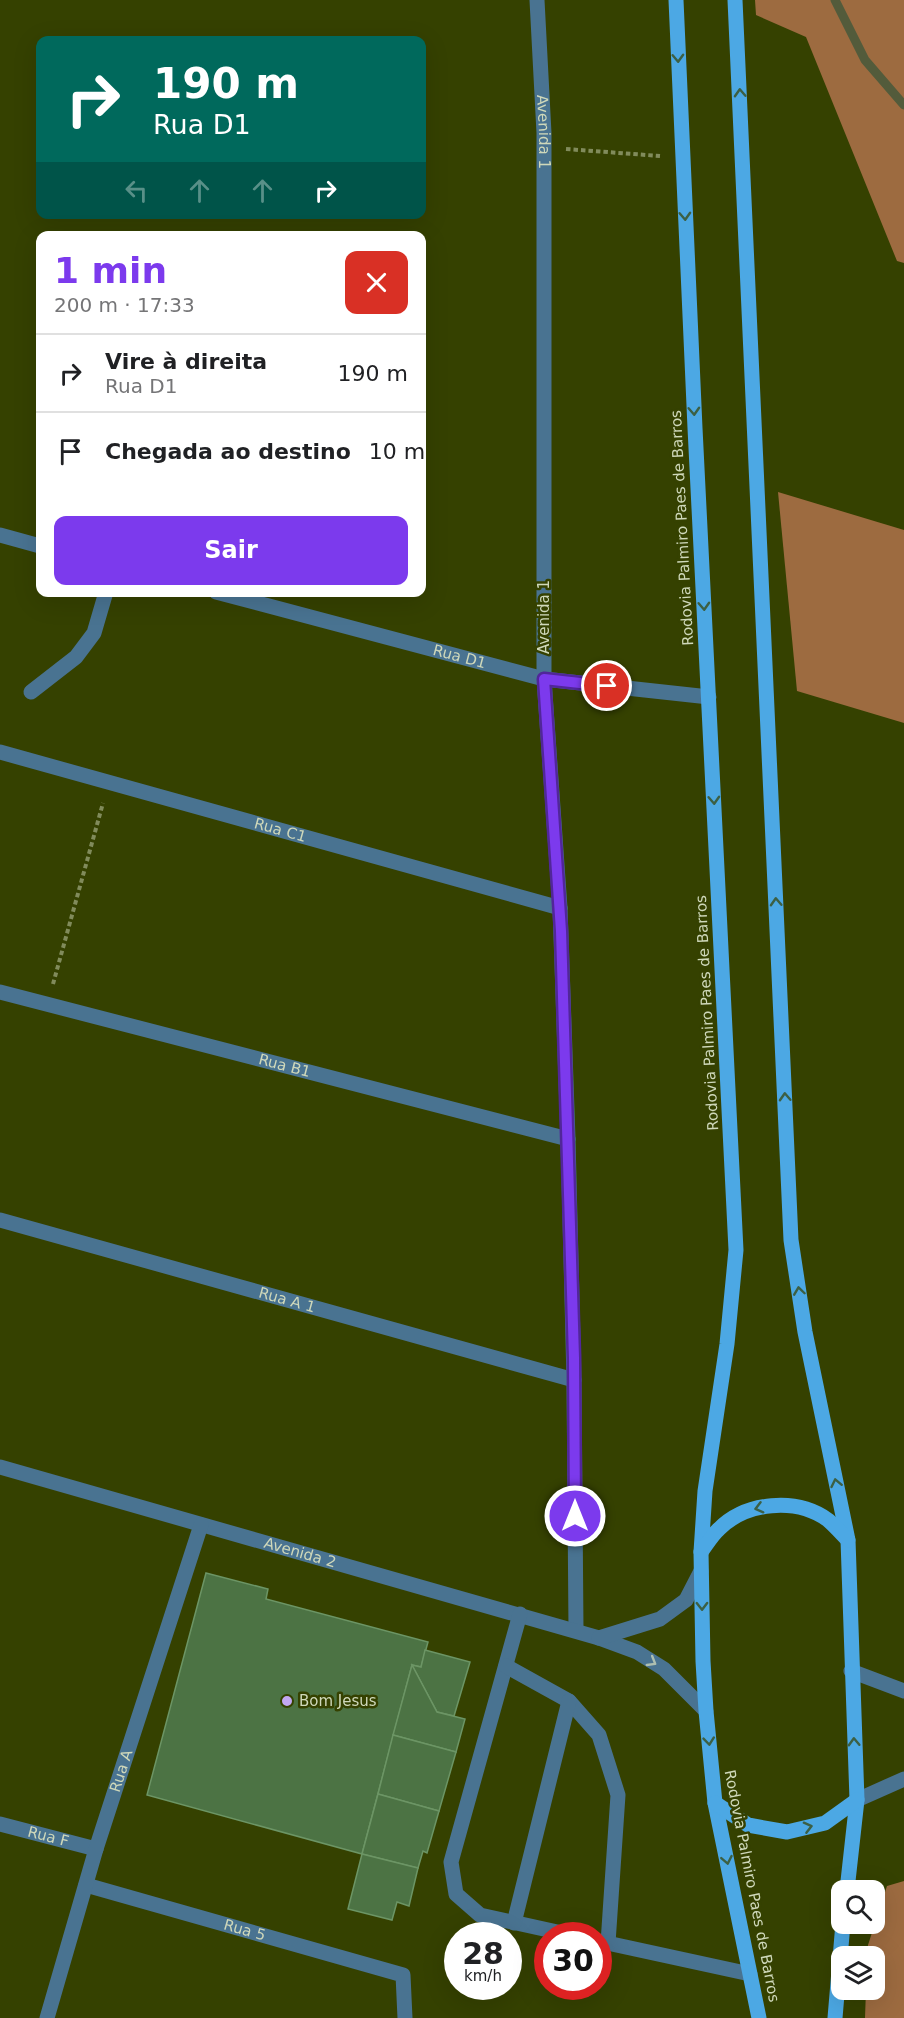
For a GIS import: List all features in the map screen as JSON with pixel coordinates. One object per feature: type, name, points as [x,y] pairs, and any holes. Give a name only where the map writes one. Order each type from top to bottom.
[{"type":"main road","name":"Rodovia Palmiro Paes de Barros","points":[[676,0],[736,1250],[727,1344],[705,1491],[701,1552],[706,1711],[716,1803],[759,2018]]},
{"type":"main road","points":[[735,0],[791,1240],[805,1332],[848,1540],[856,1800],[848,1880]]},
{"type":"main road","points":[[701,1552],[719,1528],[743,1512],[772,1505],[801,1508],[827,1520],[848,1540]]},
{"type":"main road","points":[[716,1803],[748,1825],[787,1832],[825,1823],[856,1800]]},
{"type":"main road","points":[[835,2018],[842,1934]]},
{"type":"street","name":"Avenida 1","points":[[537,0],[544,147],[544,679],[560,908],[568,1139],[574,1380],[576,1630]]},
{"type":"street","points":[[0,535],[36,545]]},
{"type":"street","points":[[31,692],[76,657],[94,633],[105,597]]},
{"type":"street","name":"Rua D1","points":[[235,597],[544,679],[710,697]]},
{"type":"street","name":"Rua C1","points":[[0,752],[560,908]]},
{"type":"street","name":"Rua B1","points":[[0,992],[568,1139]]},
{"type":"street","name":"Rua A 1","points":[[0,1220],[574,1380]]},
{"type":"street","name":"Avenida 2","points":[[0,1467],[576,1630],[637,1652],[664,1669],[706,1711]]},
{"type":"street","name":"Rua A","points":[[46,2018],[96,1849],[201,1525]]},
{"type":"street","points":[[599,1638],[660,1619],[686,1600],[702,1571]]},
{"type":"street","points":[[509,1922],[480,1916],[456,1894],[451,1862],[520,1614]]},
{"type":"street","points":[[506,1666],[569,1701],[599,1735],[618,1795],[606,1922]]},
{"type":"street","points":[[851,1671],[904,1691]]},
{"type":"street","points":[[514,1922],[569,1701]]},
{"type":"street","points":[[856,1800],[904,1779]]},
{"type":"street","name":"Rua F","points":[[0,1824],[96,1849]]},
{"type":"street","name":"Rua 5","points":[[86,1885],[403,1975],[405,2018]]},
{"type":"street","points":[[612,1944],[750,1974]]},
{"type":"path","points":[[544,147],[683,158]]},
{"type":"path","points":[[47,1005],[109,781]]},
{"type":"shaded area","points":[[755,0],[904,0],[904,263],[897,261],[806,37],[756,15]]},
{"type":"shaded area","points":[[778,492],[904,530],[904,723],[797,691]]},
{"type":"shaded area","points":[[904,1881],[904,2018],[865,2018],[866,2000],[885,2000],[885,1946],[868,1946],[872,1934],[885,1934],[887,1886]]},
{"type":"building","name":"Bom Jesus","points":[[206,1573],[268,1589],[266,1599],[428,1642],[421,1667],[412,1665],[362,1854],[147,1795]]},
{"type":"building","points":[[425,1650],[470,1662],[454,1716],[437,1712],[412,1665],[421,1667]]},
{"type":"building","points":[[412,1665],[437,1712],[465,1719],[456,1752],[393,1735]]},
{"type":"building","points":[[393,1735],[456,1752],[439,1811],[378,1794]]},
{"type":"building","points":[[378,1794],[439,1811],[427,1853],[423,1851],[418,1868],[362,1854]]},
{"type":"building","points":[[362,1854],[418,1868],[409,1906],[397,1902],[392,1920],[348,1909]]},
{"type":"waterway","points":[[835,0],[865,60],[904,105]]},
{"type":"place","name":"Bom Jesus","points":[[287,1701]]},
{"type":"route","points":[[575,1516],[574,1358],[561,931],[544,679],[607,686]]}]
